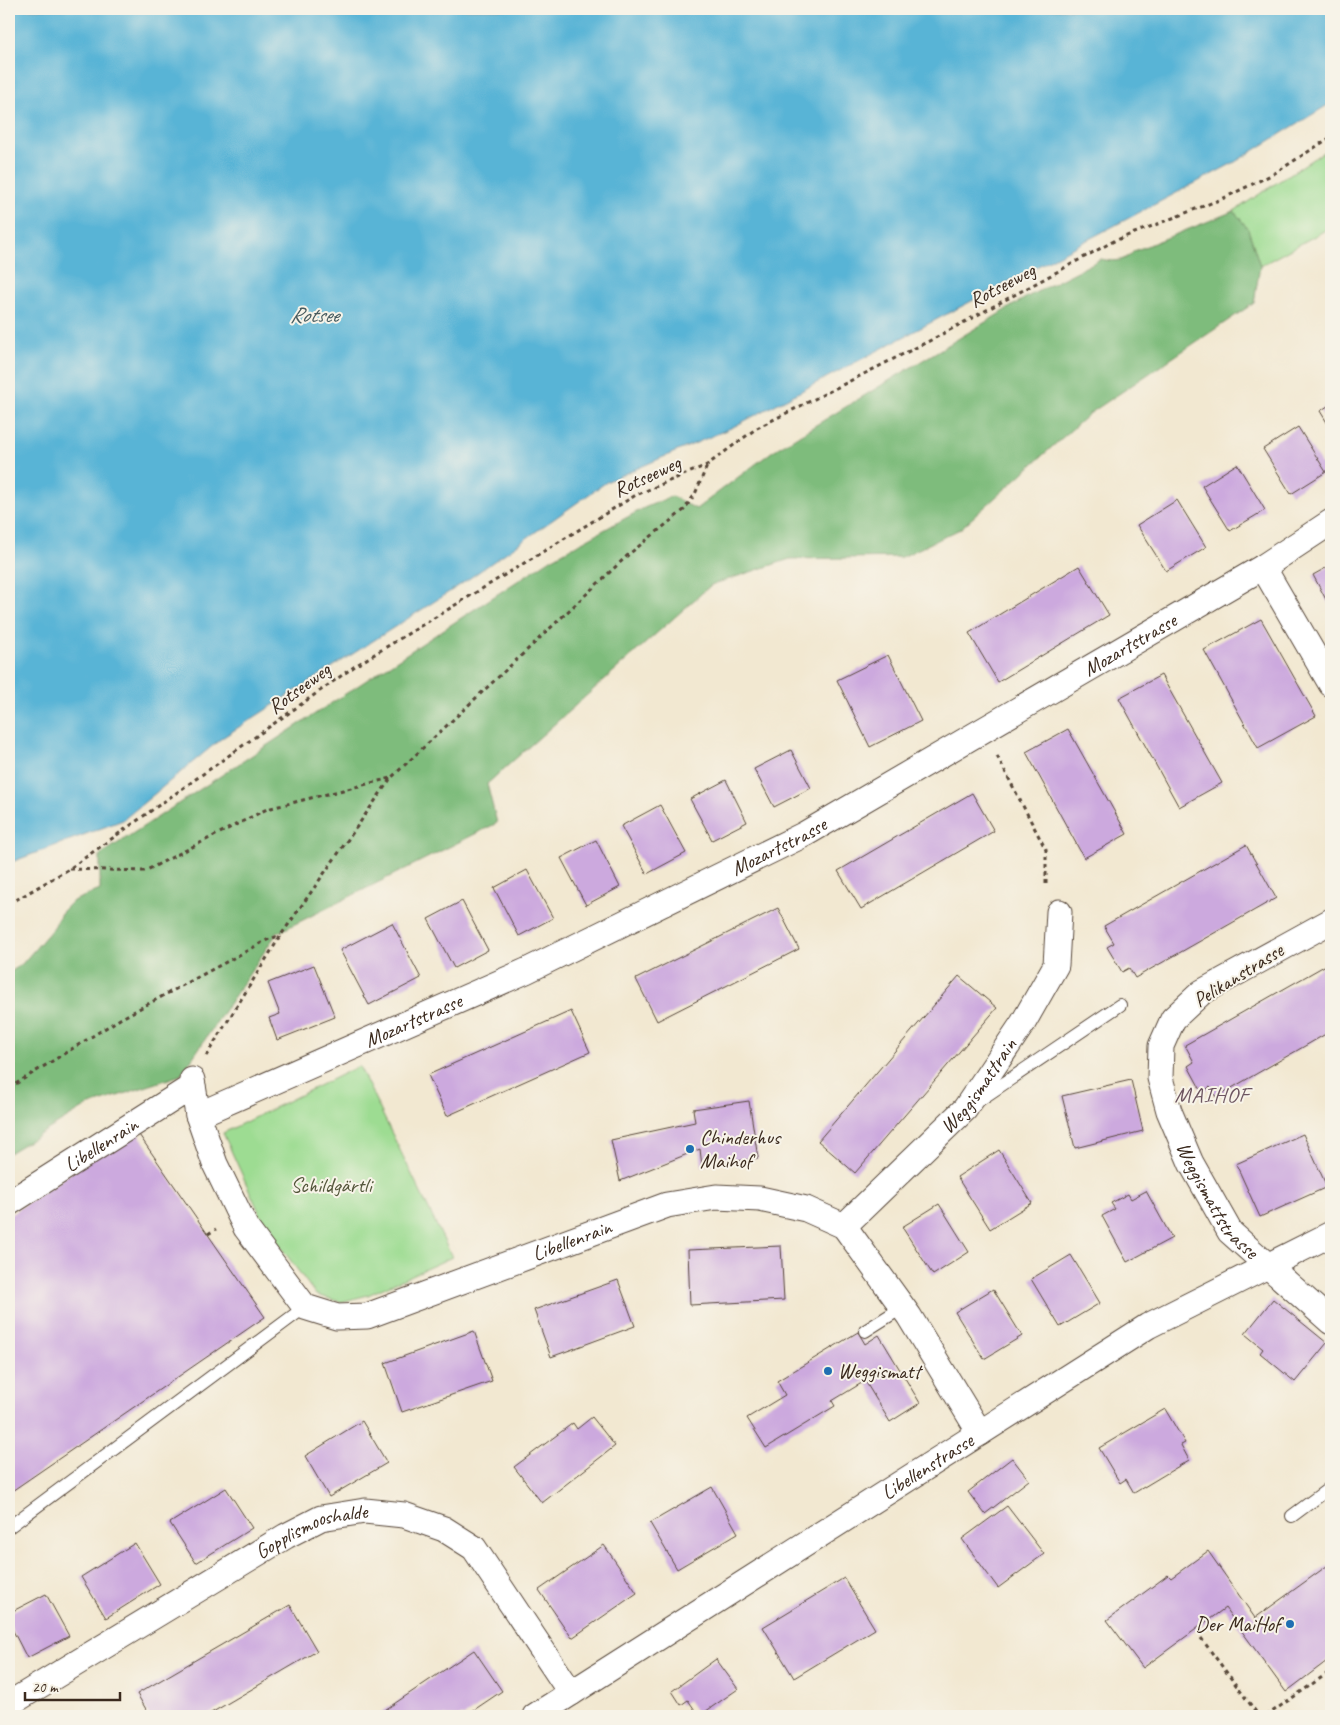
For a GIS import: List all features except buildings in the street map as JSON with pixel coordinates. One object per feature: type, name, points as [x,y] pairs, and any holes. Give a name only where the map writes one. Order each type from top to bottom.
[{"type":"street","name":"Mozartstrasse","points":[[198,1115],[544,963],[805,834],[1263,567],[1331,522]]},
{"type":"street","points":[[1263,567],[1331,684]]},
{"type":"street","name":"Weggismattrain","points":[[844,1226],[965,1109],[1023,1024],[1056,964],[1059,912]]},
{"type":"street","name":"Pelikanstrasse","points":[[1161,1046],[1173,1019],[1202,992],[1331,921]]},
{"type":"street","name":"Weggismattstrasse","points":[[1161,1046],[1160,1078],[1169,1111],[1191,1163],[1230,1232],[1267,1267],[1331,1322]]},
{"type":"street","points":[[192,1083],[198,1115],[215,1164],[246,1228],[305,1307]]},
{"type":"street","name":"Libellenrain","points":[[9,1203],[192,1083]]},
{"type":"street","name":"Libellenrain","points":[[305,1307],[337,1317],[367,1316],[667,1205],[716,1197],[760,1199],[797,1207],[844,1226]]},
{"type":"street","points":[[844,1226],[903,1307],[980,1433]]},
{"type":"street","name":"Libellenstrasse","points":[[534,1716],[1148,1326],[1331,1234]]},
{"type":"street","name":"Gopplismooshalde","points":[[9,1704],[286,1536],[321,1518],[365,1511],[404,1515],[444,1529],[474,1548],[571,1693]]},
{"type":"lane","points":[[965,1109],[1120,1005]]},
{"type":"lane","points":[[9,1526],[305,1307]]},
{"type":"lane","points":[[865,1331],[903,1307]]},
{"type":"lane","points":[[1292,1516],[1331,1487]]},
{"type":"path","name":"Rotseeweg","points":[[9,904],[68,869],[355,666],[636,495],[707,465],[757,428],[933,338],[1114,241],[1224,198],[1276,173],[1331,137]]},
{"type":"path","points":[[192,1083],[281,935],[391,778],[629,554],[684,510],[695,494],[707,465]]},
{"type":"path","points":[[984,731],[1046,850],[1046,893],[1059,912]]},
{"type":"path","points":[[68,869],[146,871],[267,809],[391,778]]},
{"type":"path","points":[[9,1088],[120,1019],[268,940],[281,935]]},
{"type":"path","points":[[1201,1638],[1259,1716]]},
{"type":"path","points":[[1266,1716],[1331,1671]]},
{"type":"green space","points":[[1331,147],[1331,227],[1260,266],[1248,229],[1234,211]]},
{"type":"green space","points":[[1234,211],[1248,229],[1260,266],[1254,303],[1089,414],[960,529],[902,557],[790,559],[711,585],[487,784],[497,823],[277,933],[181,1075],[87,1106],[9,1153],[9,973],[22,964],[54,927],[61,913],[73,901],[100,890],[100,855],[551,559],[644,508],[672,496],[696,509],[773,451],[1027,297],[1101,259],[1115,261],[1123,259],[1134,251]]},
{"type":"green space","name":"Schildgärtli","points":[[359,1066],[452,1257],[368,1295],[341,1302],[316,1295],[266,1227],[223,1133]]},
{"type":"water","name":"Rotsee","points":[[9,9],[1331,9],[1331,103],[1235,162],[733,427],[608,481],[460,585],[222,738],[123,820],[9,863]]},
{"type":"place","name":"Chinderhus Maihof","points":[[690,1149]]},
{"type":"place","name":"Weggismatt","points":[[828,1371]]},
{"type":"place","name":"Der MaiHof","points":[[1290,1624]]},
{"type":"district","name":"MAIHOF","points":[[1212,1094]]}]
